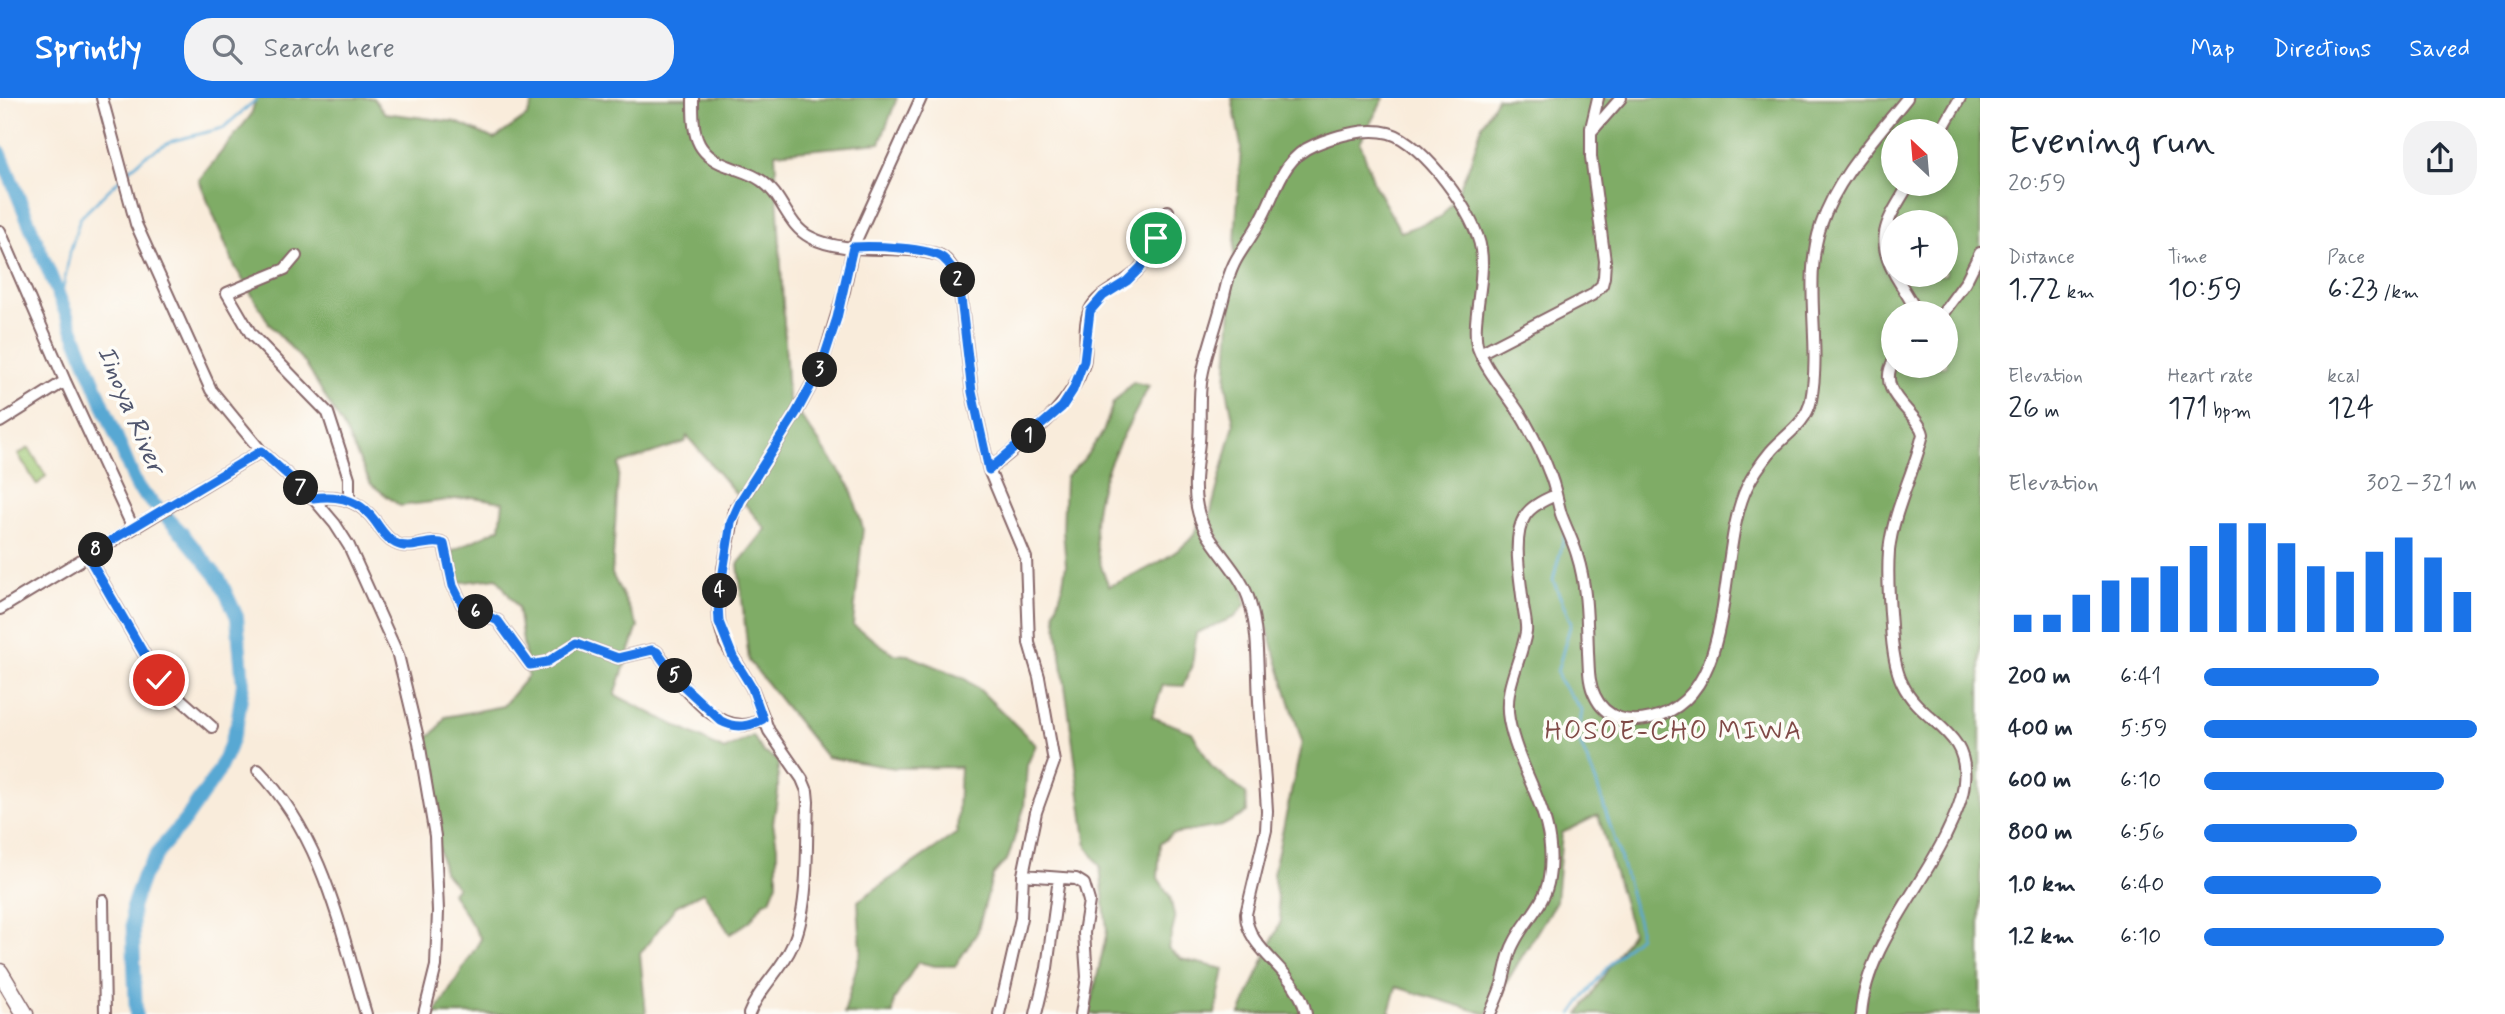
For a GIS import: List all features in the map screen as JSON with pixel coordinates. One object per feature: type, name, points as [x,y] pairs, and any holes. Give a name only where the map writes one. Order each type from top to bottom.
[{"type":"highway","points":[[0,972],[25,1014]]},
{"type":"street","points":[[102,98],[135,224],[211,390],[261,451],[313,498],[335,524],[349,546],[398,655],[414,717],[435,836],[436,967],[424,1014]]},
{"type":"street","points":[[693,98],[693,125],[700,148],[711,160],[748,172],[765,183],[798,230],[813,239],[831,244],[925,252],[940,256],[952,266],[959,281],[972,392],[989,470],[1026,558],[1029,643],[1041,689],[1054,762],[1036,812],[1023,874],[1021,918],[999,1014]]},
{"type":"street","points":[[749,1014],[755,997],[792,947],[796,935],[803,909],[808,802],[802,779],[763,719],[752,688],[733,657],[719,622],[718,604],[731,522],[741,500],[796,413],[821,367],[837,318],[853,247],[921,98]]},
{"type":"street","points":[[1480,353],[1592,295],[1602,285],[1605,261],[1595,197],[1591,132],[1598,98]]},
{"type":"street","points":[[1591,132],[1621,98]]},
{"type":"street","points":[[1306,1014],[1304,1003],[1293,983],[1253,939],[1246,922],[1268,811],[1257,651],[1249,598],[1236,572],[1210,541],[1196,507],[1195,485],[1203,369],[1218,324],[1230,270],[1238,252],[1261,221],[1275,185],[1295,156],[1305,149],[1321,142],[1366,131],[1384,131],[1405,139],[1430,163],[1459,200],[1480,241],[1483,266],[1475,340],[1480,353],[1523,418],[1550,473],[1581,569],[1586,596],[1589,677],[1598,702],[1611,715],[1628,721],[1656,717],[1678,706],[1698,685],[1709,661],[1719,626],[1732,542],[1743,494],[1762,463],[1804,419],[1809,408],[1815,342],[1814,255],[1820,228],[1842,182],[1907,98]]},
{"type":"street","points":[[1948,119],[1960,98]]},
{"type":"street","points":[[989,470],[1062,407],[1073,390],[1084,361],[1090,311],[1103,296],[1127,281],[1141,267],[1168,211]]},
{"type":"street","points":[[0,231],[65,381],[136,526]]},
{"type":"street","points":[[1952,301],[1980,253]]},
{"type":"street","points":[[296,256],[285,270],[227,293],[251,334],[328,413],[349,478],[349,500]]},
{"type":"street","points":[[1861,1014],[1867,981],[1883,944],[1934,860],[1962,796],[1965,781],[1960,749],[1952,736],[1910,698],[1898,673],[1889,602],[1889,551],[1923,434],[1919,424],[1901,406],[1889,378]]},
{"type":"street","points":[[0,422],[65,381]]},
{"type":"street","points":[[0,609],[261,451]]},
{"type":"street","points":[[1490,1014],[1502,985],[1513,944],[1544,898],[1550,878],[1548,823],[1523,762],[1509,720],[1509,710],[1510,682],[1526,630],[1518,561],[1519,537],[1525,515],[1556,495]]},
{"type":"street","points":[[313,498],[327,496],[349,500],[369,514],[395,543],[409,547],[435,542],[444,544],[453,586],[462,604],[498,621],[530,665],[547,662],[577,643],[618,658],[652,650],[657,652],[692,695],[721,721],[747,727],[763,719]]},
{"type":"street","points":[[87,555],[159,680],[212,727]]},
{"type":"street","points":[[258,770],[295,815],[322,871],[366,1014]]},
{"type":"street","points":[[1023,874],[1081,881],[1089,897],[1084,933],[1087,977],[1081,1014]]},
{"type":"street","points":[[1036,1014],[1047,968],[1059,878]]},
{"type":"street","points":[[103,900],[105,1014]]},
{"type":"green space","points":[[256,98],[373,98],[385,113],[456,122],[494,139],[527,116],[535,98],[897,98],[880,143],[775,153],[788,398],[850,486],[863,528],[853,625],[894,654],[908,655],[965,679],[980,690],[1036,745],[1027,765],[1024,808],[1008,858],[993,875],[977,933],[955,966],[935,966],[918,962],[894,1000],[893,1014],[844,1014],[861,950],[858,901],[957,833],[960,767],[895,768],[826,757],[749,661],[738,564],[766,529],[687,436],[685,442],[619,464],[612,574],[638,626],[615,695],[724,750],[753,736],[763,752],[778,760],[778,792],[773,823],[777,846],[777,883],[770,900],[763,903],[750,921],[730,934],[703,892],[676,906],[640,954],[646,1014],[435,1014],[481,939],[452,893],[457,887],[444,872],[431,814],[432,778],[423,740],[437,730],[445,717],[503,706],[528,676],[518,608],[497,578],[457,583],[452,551],[500,528],[503,502],[472,497],[400,506],[371,484],[345,430],[305,363],[270,325],[234,265],[199,180],[251,115]]},
{"type":"green space","points":[[1232,98],[1384,98],[1360,142],[1375,186],[1401,232],[1441,217],[1454,200],[1470,164],[1482,125],[1497,98],[1980,98],[1980,1014],[1579,1014],[1632,932],[1598,815],[1562,833],[1556,901],[1487,1014],[1396,987],[1389,1012],[1391,1014],[1240,1014],[1281,921],[1273,874],[1302,742],[1268,630],[1241,582],[1246,604],[1235,617],[1196,633],[1192,667],[1183,686],[1163,685],[1152,717],[1192,732],[1212,767],[1246,794],[1247,813],[1222,826],[1172,834],[1160,844],[1158,878],[1170,897],[1175,920],[1168,948],[1181,959],[1224,969],[1215,1014],[1089,1014],[1107,931],[1100,866],[1087,847],[1055,612],[1066,565],[1063,531],[1065,478],[1083,460],[1103,432],[1113,403],[1133,382],[1149,386],[1112,458],[1097,507],[1095,532],[1099,558],[1109,586],[1143,571],[1179,549],[1195,533],[1200,517],[1237,574],[1209,519],[1234,424],[1226,384],[1241,146]]},
{"type":"green space","points":[[29,448],[46,476],[37,485],[18,454]]},
{"type":"waterway","points":[[127,172],[145,156],[172,141],[223,128],[258,98]]},
{"type":"waterway","name":"Iinoya River","points":[[0,152],[137,487],[181,532],[220,580],[237,617],[243,684],[237,724],[229,748],[218,772],[143,876],[132,907],[136,1014]]},
{"type":"waterway","points":[[61,299],[80,218],[120,179]]},
{"type":"waterway","points":[[1565,534],[1553,580],[1571,623],[1557,672],[1560,681],[1582,711],[1578,738],[1596,782],[1639,926],[1639,936],[1603,973],[1572,1014]]},
{"type":"district","name":"HOSOE-CHO MIWA","points":[[1674,730]]},
{"type":"route","points":[[159,680],[87,555],[261,451],[313,498],[327,496],[349,500],[369,514],[395,543],[409,547],[435,542],[444,544],[453,586],[462,604],[498,621],[530,665],[547,662],[574,643],[618,658],[652,650],[657,652],[678,681],[715,717],[727,724],[747,727],[763,719],[752,688],[725,643],[719,622],[718,604],[731,522],[735,510],[796,413],[821,367],[837,318],[853,247],[925,252],[940,256],[952,266],[959,281],[972,392],[989,470],[1062,407],[1073,390],[1084,361],[1090,311],[1103,296],[1127,281],[1141,267],[1156,238]]}]
